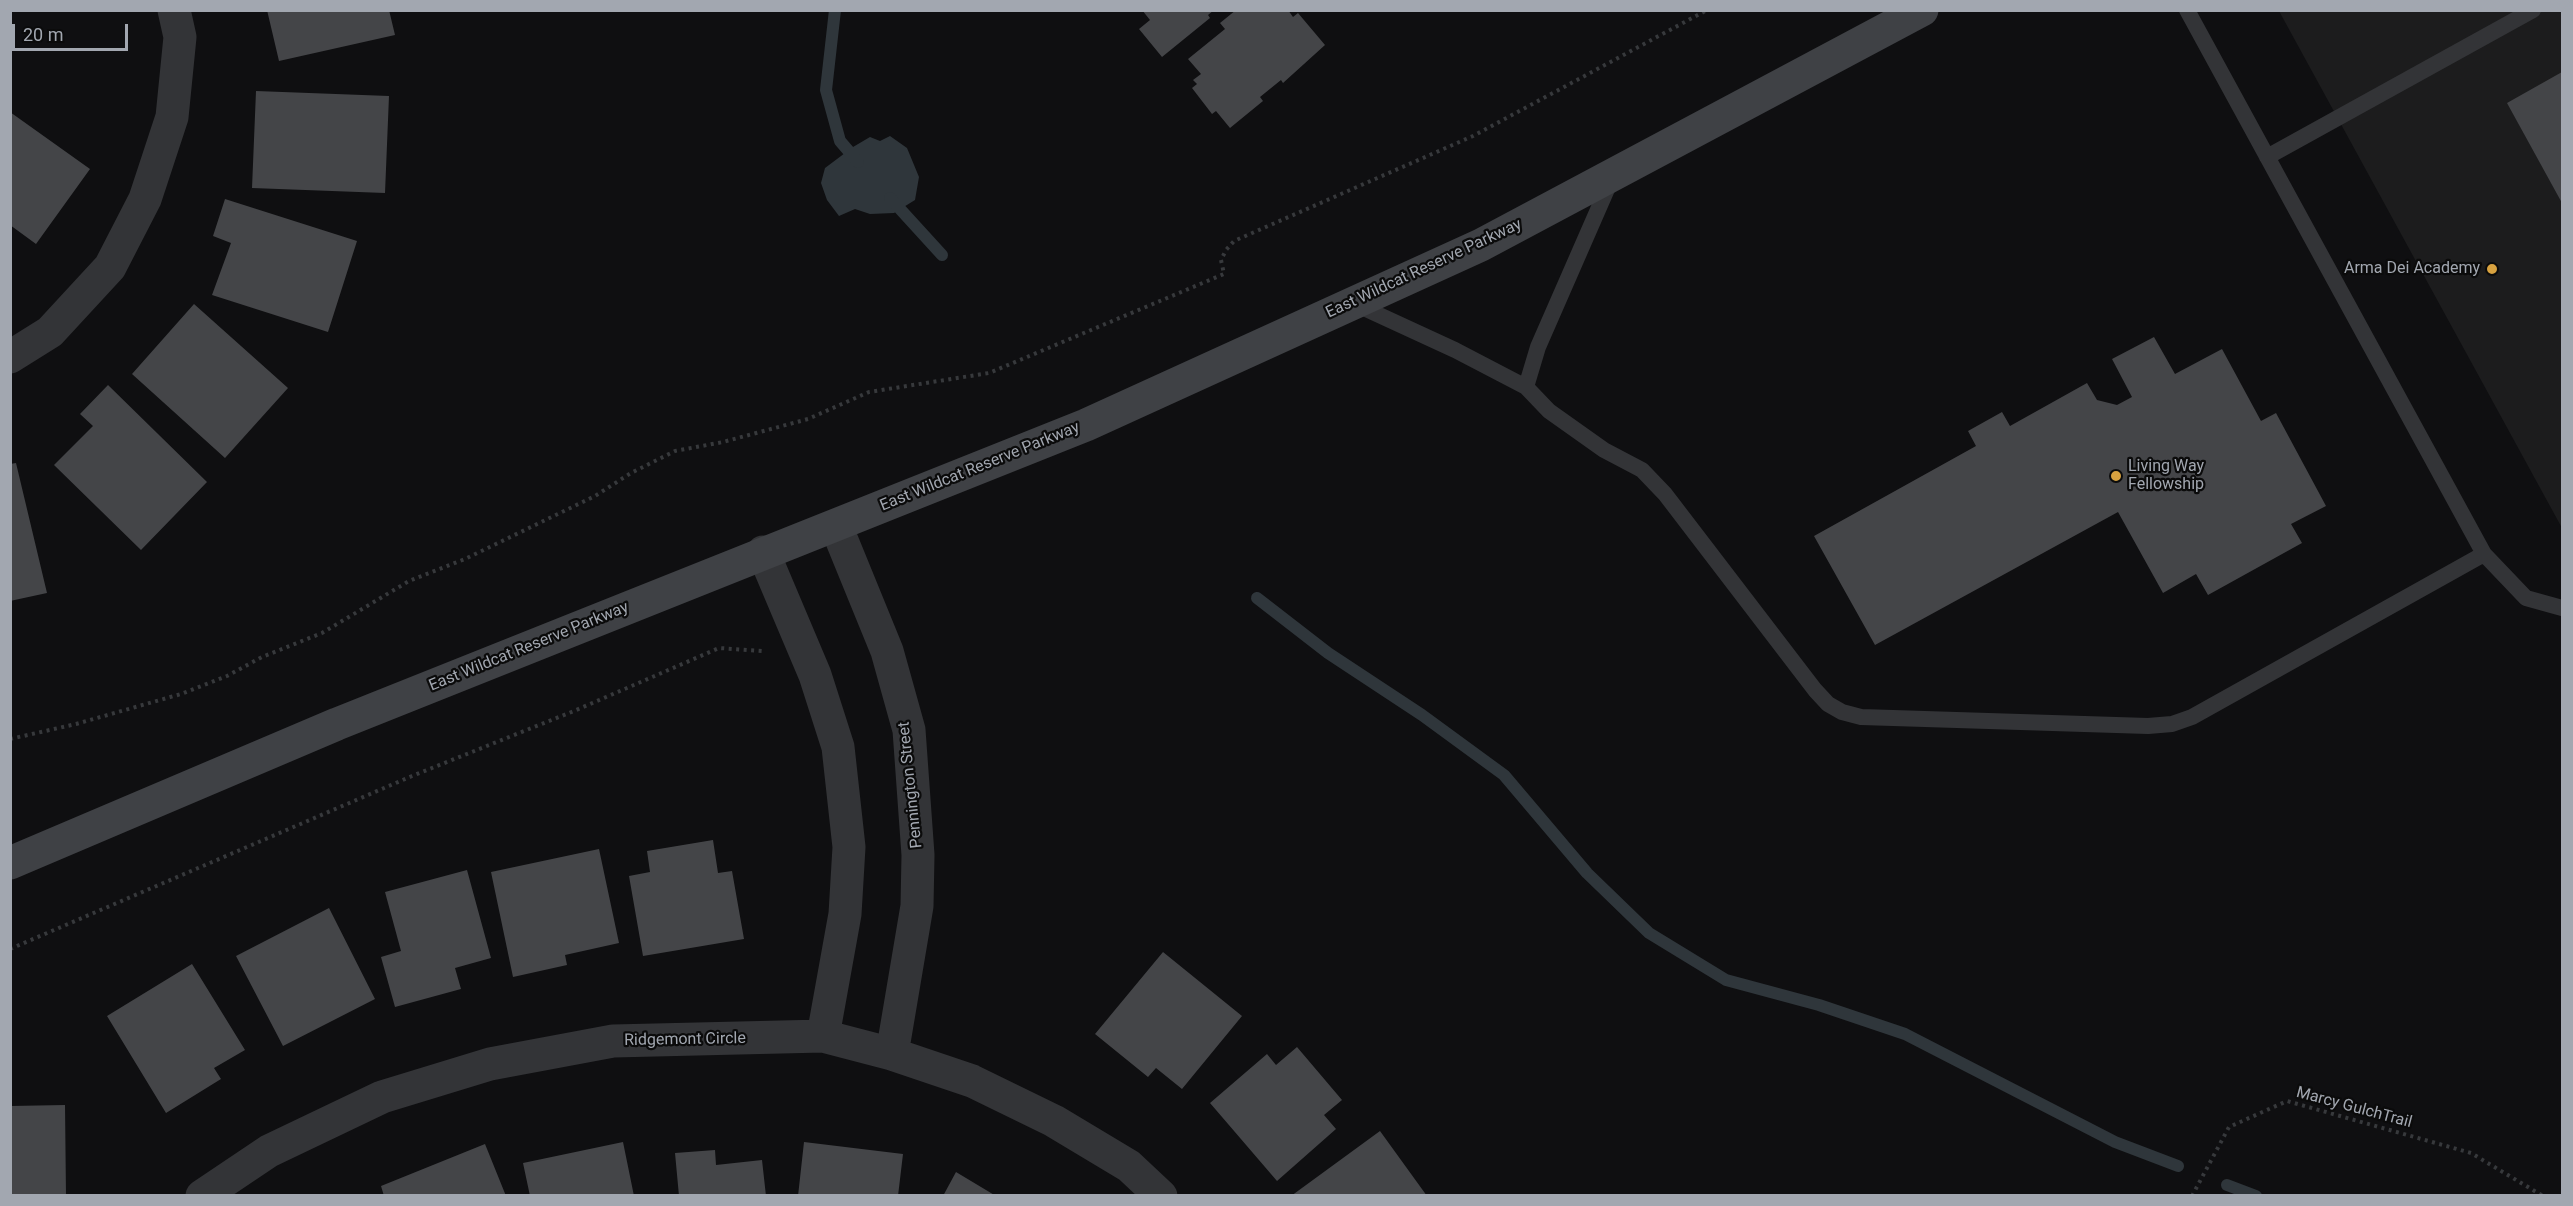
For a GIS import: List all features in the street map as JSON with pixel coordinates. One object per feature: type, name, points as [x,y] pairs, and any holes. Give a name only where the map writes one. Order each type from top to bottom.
[{"type":"main road","name":"East Wildcat Reserve Parkway","points":[[10,863],[348,719],[763,552],[836,526],[1086,424],[1481,245],[1922,10]]},
{"type":"street","points":[[10,357],[50,332],[110,267],[145,199],[172,117],[180,38],[174,10]]},
{"type":"street","name":"Pennington Street","points":[[836,526],[887,651],[909,730],[918,855],[917,906],[892,1054]]},
{"type":"street","points":[[763,552],[815,675],[838,747],[849,847],[848,869],[845,914],[823,1036]]},
{"type":"street","name":"Ridgemont Circle","points":[[202,1196],[269,1151],[382,1097],[490,1064],[613,1041],[823,1036],[892,1054],[972,1081],[1054,1121],[1129,1166],[1161,1196]]},
{"type":"lane","points":[[2187,10],[2484,554],[2526,598],[2562,608]]},
{"type":"lane","points":[[2267,157],[2533,10]]},
{"type":"lane","points":[[1526,387],[1538,347],[1613,175]]},
{"type":"lane","points":[[1353,303],[1455,350],[1526,387],[1549,411],[1604,450],[1642,470],[1665,494],[1815,690],[1828,704],[1842,712],[1861,717],[2148,726],[2172,724],[2192,717],[2484,554]]},
{"type":"path","points":[[10,739],[87,721],[181,693],[227,676],[262,657],[322,633],[409,581],[465,560],[595,496],[621,479],[675,451],[723,442],[808,419],[869,392],[988,373],[1224,274],[1221,260],[1226,250],[1234,242],[1463,141],[1707,10]]},
{"type":"path","points":[[10,949],[402,780],[574,711],[719,648],[762,651]]},
{"type":"path","name":"Marcy GulchTrail","points":[[2192,1196],[2229,1127],[2287,1101],[2471,1153],[2542,1196]]},
{"type":"shaded area","name":"Arma Dei Academy","points":[[2279,11],[2562,11],[2562,528]]},
{"type":"shaded area","points":[[890,136],[907,148],[919,177],[915,200],[894,213],[870,214],[855,209],[839,216],[827,200],[821,183],[825,168],[870,137],[880,141]]},
{"type":"building","points":[[267,10],[389,10],[395,35],[279,61]]},
{"type":"building","points":[[1142,10],[1214,10],[1208,15],[1210,18],[1162,57],[1139,29],[1150,20]]},
{"type":"building","points":[[1236,10],[1288,10],[1293,17],[1298,13],[1325,45],[1283,83],[1281,80],[1260,97],[1263,101],[1230,128],[1216,111],[1212,114],[1192,88],[1197,84],[1193,80],[1201,74],[1188,59],[1225,29],[1220,23]]},
{"type":"building","points":[[2562,72],[2562,203],[2507,103]]},
{"type":"building","points":[[256,91],[389,96],[385,193],[252,188]]},
{"type":"building","points":[[10,112],[90,169],[36,244],[10,225]]},
{"type":"building","points":[[225,199],[357,241],[328,332],[212,295],[231,243],[213,236]]},
{"type":"building","points":[[194,304],[288,388],[225,458],[132,374]]},
{"type":"building","name":"Living Way Fellowship","points":[[2154,337],[2175,374],[2222,349],[2261,421],[2276,413],[2326,506],[2291,524],[2302,543],[2208,595],[2196,574],[2163,593],[2118,512],[1875,645],[1814,536],[1976,446],[1968,431],[2002,412],[2010,426],[2087,383],[2097,400],[2117,405],[2132,397],[2112,359]]},
{"type":"building","points":[[108,385],[207,482],[141,550],[54,465],[93,426],[80,414]]},
{"type":"building","points":[[16,463],[47,593],[10,601],[10,464]]},
{"type":"building","points":[[713,840],[718,873],[732,871],[744,939],[643,956],[629,876],[650,872],[647,851]]},
{"type":"building","points":[[599,849],[619,943],[565,955],[567,965],[513,977],[491,872]]},
{"type":"building","points":[[467,870],[491,958],[455,968],[461,989],[395,1007],[381,957],[401,951],[385,892]]},
{"type":"building","points":[[329,908],[375,999],[283,1046],[236,956]]},
{"type":"building","points":[[1163,952],[1242,1016],[1182,1089],[1156,1068],[1148,1077],[1095,1034]]},
{"type":"building","points":[[192,964],[245,1050],[214,1068],[221,1079],[166,1113],[107,1016]]},
{"type":"building","points":[[1297,1047],[1342,1100],[1324,1115],[1336,1129],[1277,1181],[1210,1103],[1267,1054],[1276,1065]]},
{"type":"building","points":[[65,1105],[66,1196],[10,1196],[10,1106]]},
{"type":"building","points":[[1380,1131],[1427,1196],[1291,1196]]},
{"type":"building","points":[[623,1142],[634,1196],[530,1196],[523,1163]]},
{"type":"building","points":[[804,1142],[903,1154],[898,1196],[798,1196]]},
{"type":"building","points":[[485,1144],[506,1196],[384,1196],[381,1186]]},
{"type":"building","points":[[715,1150],[716,1165],[762,1160],[766,1196],[679,1196],[675,1153]]},
{"type":"building","points":[[956,1172],[996,1196],[943,1196]]},
{"type":"waterway","points":[[835,10],[826,90],[840,141],[858,162]]},
{"type":"waterway","points":[[890,198],[942,255]]},
{"type":"waterway","points":[[1257,598],[1328,653],[1422,715],[1504,775],[1587,873],[1649,933],[1726,980],[1819,1005],[1905,1034],[2115,1142],[2178,1166]]},
{"type":"waterway","points":[[2227,1185],[2256,1196]]},
{"type":"place","name":"Arma Dei Academy","points":[[2492,269]]},
{"type":"place","name":"Living Way Fellowship","points":[[2116,476]]}]
